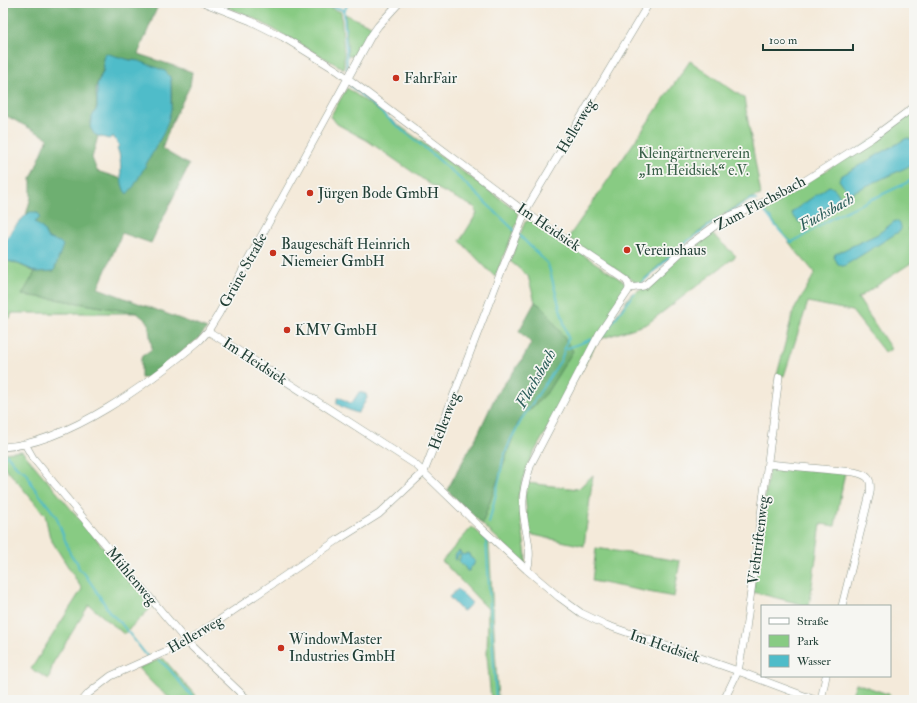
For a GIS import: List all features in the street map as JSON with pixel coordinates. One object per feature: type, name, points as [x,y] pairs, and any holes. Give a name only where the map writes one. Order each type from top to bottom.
[{"type":"street","name":"Im Heidsiek","points":[[205,3],[251,21],[348,78],[525,212],[626,280],[630,288]]},
{"type":"street","name":"Grüne Straße","points":[[3,447],[25,444],[55,435],[117,403],[200,340],[208,331],[234,286],[378,26],[399,3]]},
{"type":"street","name":"Hellerweg","points":[[83,700],[89,692],[111,676],[187,642],[339,539],[379,514],[424,472],[525,212],[649,3]]},
{"type":"street","name":"Zum Flachsbach","points":[[630,288],[644,286],[690,244],[711,228],[735,213],[784,194],[872,138],[914,107]]},
{"type":"street","points":[[527,570],[530,562],[530,552],[524,521],[523,505],[525,484],[531,464],[599,334],[630,288]]},
{"type":"street","name":"Im Heidsiek","points":[[208,331],[416,465],[527,570],[559,597],[597,622],[738,670],[816,700]]},
{"type":"street","name":"Viehtriftenweg","points":[[724,700],[738,670],[752,594],[779,377]]},
{"type":"street","name":"Mühlenweg","points":[[25,444],[33,458],[187,642],[248,700]]},
{"type":"street","points":[[768,464],[854,472],[863,474],[870,480],[870,493],[842,605]]},
{"type":"street","points":[[821,700],[826,677]]},
{"type":"green space","points":[[5,3],[159,3],[138,54],[192,72],[190,86],[171,124],[162,149],[189,165],[151,243],[122,233],[98,288],[207,329],[198,339],[147,378],[141,378],[141,357],[152,349],[148,322],[137,313],[22,295],[35,272],[54,271],[56,241],[47,238],[44,230],[35,223],[36,220],[30,212],[26,215],[31,197],[31,179],[48,138],[3,114],[3,11]],"holes":[[[103,58],[134,60],[170,77],[172,94],[170,110],[160,138],[124,189],[122,179],[97,171],[92,158],[98,136],[91,130],[90,127],[97,107],[96,87],[103,68]]]},
{"type":"green space","points":[[216,3],[318,3],[341,12],[344,69],[252,17]]},
{"type":"green space","points":[[345,14],[373,27],[357,56],[348,56]]},
{"type":"green space","name":"Kleingärtnerverein „Im Heidsiek“ e.V.","points":[[690,61],[744,98],[761,195],[744,202],[693,236],[639,284],[568,238]]},
{"type":"green space","points":[[347,88],[516,210],[519,218],[495,277],[460,241],[477,213],[475,211],[476,208],[434,187],[368,141],[337,124],[330,117]]},
{"type":"green space","points":[[914,112],[914,224],[908,229],[914,239],[914,261],[858,298],[891,349],[885,353],[852,311],[808,302],[784,376],[777,375],[793,312],[815,273],[795,250],[763,208],[827,170]]},
{"type":"green space","points":[[530,220],[626,283],[624,295],[528,463],[518,497],[526,556],[525,564],[482,524],[519,420],[546,394],[545,309],[535,302],[528,276],[510,261],[525,222]]},
{"type":"green space","points":[[711,233],[736,256],[647,324],[600,339],[631,294],[645,287],[683,254]]},
{"type":"green space","points":[[3,260],[16,263],[35,272],[23,295],[137,313],[12,313],[10,318],[3,316]]},
{"type":"green space","points":[[535,302],[545,309],[573,351],[546,394],[519,420],[482,524],[447,490],[478,434],[496,395],[522,360],[531,343],[519,331]]},
{"type":"green space","points":[[22,451],[153,606],[124,634],[89,605],[53,663],[49,679],[31,669],[82,589],[50,538],[45,515],[3,465],[3,453]]},
{"type":"green space","points":[[769,467],[845,472],[835,526],[821,524],[809,605],[753,592]]},
{"type":"green space","points":[[593,475],[584,546],[529,534],[525,496],[528,483],[578,489]]},
{"type":"green space","points":[[472,527],[489,542],[498,700],[491,700],[487,656],[488,609],[442,561]]},
{"type":"green space","points":[[596,548],[680,561],[674,597],[592,581]]},
{"type":"green space","points":[[163,658],[199,700],[172,700],[155,686],[138,668]]},
{"type":"green space","points":[[856,683],[890,695],[888,700],[850,700]]},
{"type":"water","points":[[105,53],[139,61],[165,71],[170,77],[171,82],[171,109],[163,134],[134,186],[127,194],[122,185],[121,179],[120,159],[117,148],[119,146],[113,136],[109,139],[98,136],[94,134],[90,127],[92,117],[97,108],[97,85],[104,69],[103,58]]},
{"type":"water","points":[[907,138],[914,143],[914,164],[851,193],[847,191],[839,180],[841,176]]},
{"type":"water","points":[[829,186],[835,189],[839,195],[840,200],[837,203],[827,207],[818,215],[804,223],[799,222],[792,215],[793,211]]},
{"type":"water","points":[[30,212],[36,212],[40,215],[39,219],[35,222],[44,230],[47,238],[60,242],[63,245],[54,271],[37,272],[16,263],[3,260],[3,247],[8,237],[18,223]]},
{"type":"water","points":[[895,221],[900,225],[900,231],[844,266],[838,264],[834,257],[835,254],[878,234]]},
{"type":"water","points":[[359,392],[366,394],[367,398],[357,413],[336,403],[339,397],[352,403]]},
{"type":"water","points":[[459,551],[463,555],[469,553],[470,557],[475,561],[473,566],[470,567],[469,571],[467,571],[459,562],[461,554],[458,555],[456,560],[454,559]]},
{"type":"water","points":[[458,589],[472,603],[464,611],[460,609],[449,597]]},
{"type":"waterway","name":"Flachsbach","points":[[322,3],[341,9],[344,12],[347,69]]},
{"type":"waterway","points":[[344,12],[348,3]]},
{"type":"waterway","name":"Flachsbach","points":[[350,85],[404,132]]},
{"type":"waterway","name":"Flachsbach","points":[[406,133],[448,168],[515,231]]},
{"type":"waterway","name":"Fuchsbach","points":[[761,207],[775,225],[792,242],[834,217],[914,179]]},
{"type":"waterway","name":"Fuchsbach","points":[[727,214],[751,199],[756,200]]},
{"type":"waterway","name":"Fuchsbach","points":[[640,284],[688,241],[719,219]]},
{"type":"waterway","name":"Flachsbach","points":[[489,523],[503,459],[511,439],[523,417],[561,360],[568,338],[548,264],[518,234]]},
{"type":"waterway","name":"Fuchsbach","points":[[602,335],[634,293]]},
{"type":"waterway","name":"Fuchsbach","points":[[565,349],[592,339]]},
{"type":"waterway","points":[[7,455],[17,467],[27,473],[32,485],[56,516],[71,556],[77,562],[79,569],[84,573],[110,613],[120,622],[147,656]]},
{"type":"waterway","name":"Flachsbach","points":[[486,538],[496,700]]},
{"type":"waterway","points":[[159,660],[169,669],[195,700]]},
{"type":"place","name":"FahrFair","points":[[396,78]]},
{"type":"place","name":"Jürgen Bode GmbH","points":[[310,193]]},
{"type":"place","name":"Vereinshaus","points":[[627,250]]},
{"type":"place","name":"Baugeschäft Heinrich Niemeier GmbH","points":[[273,253]]},
{"type":"place","name":"KMV GmbH","points":[[287,330]]},
{"type":"place","name":"WindowMaster Industries GmbH","points":[[281,648]]}]
